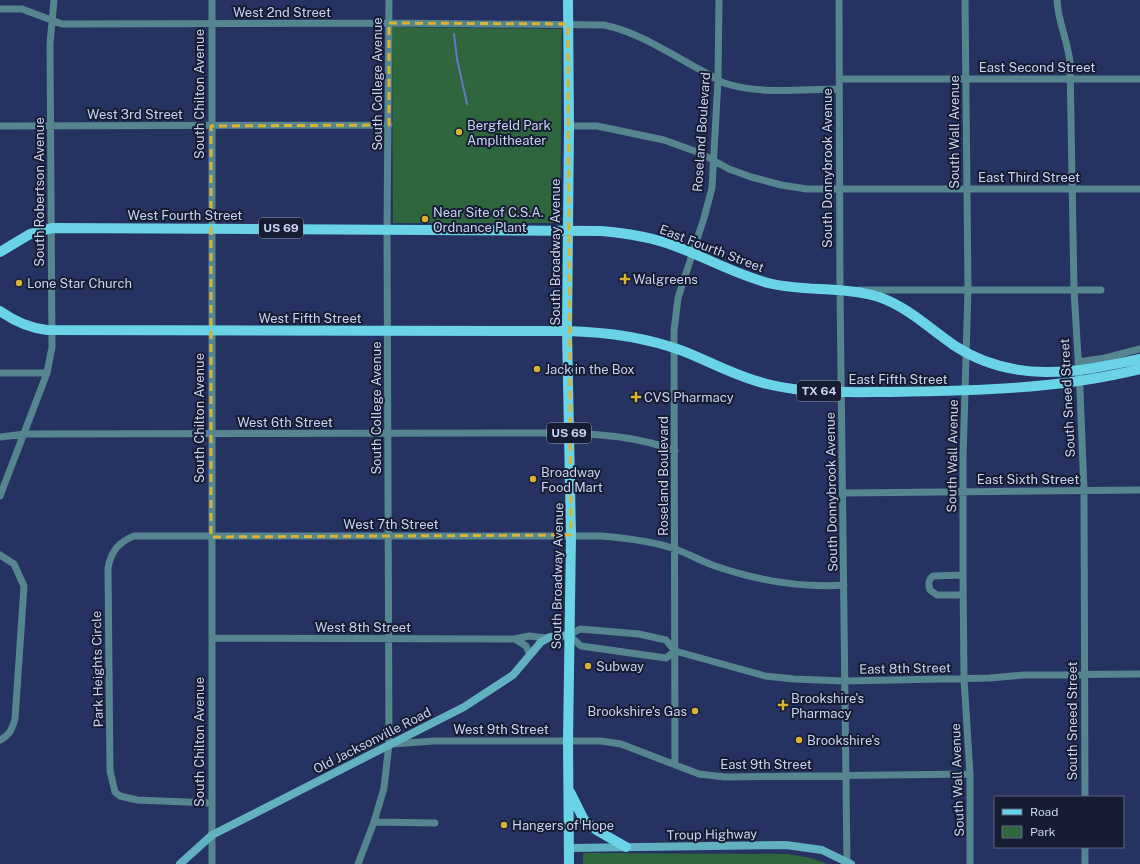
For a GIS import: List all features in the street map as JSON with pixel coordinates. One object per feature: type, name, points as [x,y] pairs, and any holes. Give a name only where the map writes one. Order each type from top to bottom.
[{"type":"main road","name":"South Broadway Avenue","points":[[568,0],[569,126],[567,331],[571,535],[568,741],[569,864]]},
{"type":"main road","name":"West Fourth Street","points":[[0,252],[30,234],[52,228],[568,229]]},
{"type":"main road","name":"East Fourth Street","points":[[568,229],[601,230],[645,237],[692,253],[726,269],[766,282],[788,287],[844,291],[875,296],[895,304],[966,352]]},
{"type":"main road","name":"West Fifth Street","points":[[0,311],[24,325],[40,330],[567,331]]},
{"type":"main road","name":"East Fifth Street","points":[[567,331],[618,333],[674,348],[730,372],[767,384],[802,390],[842,392],[965,391],[1140,360]]},
{"type":"main road","name":"East Fifth Street","points":[[966,352],[1017,370],[1045,373],[1140,369]]},
{"type":"main road","points":[[547,638],[569,635]]},
{"type":"main road","name":"Old Jacksonville Road","points":[[180,864],[212,835],[464,707],[513,674],[547,638]]},
{"type":"main road","points":[[569,788],[584,820],[598,831],[626,847]]},
{"type":"main road","name":"Troup Highway","points":[[569,848],[786,845],[822,850],[848,863]]},
{"type":"street","name":"South Robertson Avenue","points":[[0,496],[47,373],[52,348],[51,21],[54,0]]},
{"type":"street","name":"South Chilton Avenue","points":[[212,0],[212,864]]},
{"type":"street","name":"South College Avenue","points":[[358,864],[374,822],[384,788],[389,744],[387,639],[387,228],[389,0]]},
{"type":"street","name":"Roseland Boulevard","points":[[675,765],[674,348],[678,298],[704,218],[712,188],[718,80],[719,0]]},
{"type":"street","name":"South Donnybrook Avenue","points":[[839,0],[840,189],[844,291],[842,392],[844,682],[848,863]]},
{"type":"street","name":"South Wall Avenue","points":[[965,0],[968,289],[963,491],[963,595],[964,679],[970,774],[970,864]]},
{"type":"street","name":"South Sneed Street","points":[[1056,0],[1059,21],[1069,51],[1074,290],[1084,491],[1085,796]]},
{"type":"street","name":"West 2nd Street","points":[[0,9],[22,9],[62,24],[568,24]]},
{"type":"street","points":[[568,24],[604,25],[634,33],[718,80],[746,88],[839,89]]},
{"type":"street","name":"East Second Street","points":[[839,80],[1140,79]]},
{"type":"street","name":"West 3rd Street","points":[[0,126],[389,125]]},
{"type":"street","name":"East Third Street","points":[[569,126],[597,126],[664,140],[713,159],[729,169],[781,185],[807,189],[1140,189]]},
{"type":"street","name":"East Fourth Street","points":[[844,291],[869,289],[1101,290]]},
{"type":"street","points":[[1079,372],[1140,349]]},
{"type":"street","points":[[0,373],[47,373]]},
{"type":"street","name":"West 6th Street","points":[[0,437],[24,434],[569,433],[630,438],[659,444],[675,452]]},
{"type":"street","name":"East Sixth Street","points":[[843,493],[1140,490]]},
{"type":"street","name":"West 7th Street","points":[[211,537],[571,535],[629,538],[674,549],[715,566],[753,576],[804,585],[844,585]]},
{"type":"street","name":"Park Heights Circle","points":[[211,537],[134,536],[119,544],[111,555],[108,568],[110,771],[116,792],[120,796],[137,800],[211,803]]},
{"type":"street","points":[[0,555],[14,564],[24,586],[15,719],[12,731],[7,737],[0,740]]},
{"type":"street","points":[[963,574],[933,576],[929,579],[928,584],[930,590],[937,594],[963,595]]},
{"type":"street","name":"East 8th Street","points":[[569,635],[580,629],[639,634],[666,640],[675,651],[765,676],[844,682],[990,678],[1024,675],[1140,674]]},
{"type":"street","points":[[569,635],[581,646],[666,658],[675,651]]},
{"type":"street","name":"West 8th Street","points":[[212,638],[387,639],[514,638],[529,636],[547,638]]},
{"type":"street","points":[[514,638],[526,646],[530,655]]},
{"type":"street","points":[[419,729],[423,737],[433,741]]},
{"type":"street","name":"West 9th Street","points":[[389,744],[433,741],[568,741]]},
{"type":"street","name":"East 9th Street","points":[[568,741],[621,744],[699,774],[725,777],[764,778],[846,775],[970,774]]},
{"type":"street","points":[[374,822],[435,823]]},
{"type":"street","points":[[1085,848],[1085,864]]},
{"type":"highlighted area","points":[[389,23],[568,24],[571,535],[211,537],[211,126],[389,125]]},
{"type":"green space","points":[[392,27],[562,29],[560,223],[393,223]]},
{"type":"green space","points":[[583,853],[788,854],[811,858],[827,864],[583,864]]},
{"type":"waterway","points":[[454,34],[457,59],[467,104]]},
{"type":"place","name":"Bergfeld Park Amplitheater","points":[[459,132]]},
{"type":"place","name":"Near Site of C.S.A. Ordnance Plant","points":[[425,219]]},
{"type":"place","name":"Walgreens","points":[[625,279]]},
{"type":"place","name":"Lone Star Church","points":[[19,283]]},
{"type":"place","name":"Jack in the Box","points":[[537,369]]},
{"type":"place","name":"CVS Pharmacy","points":[[636,397]]},
{"type":"place","name":"Broadway Food Mart","points":[[533,479]]},
{"type":"place","name":"Subway","points":[[588,666]]},
{"type":"place","name":"Brookshire's Pharmacy","points":[[783,705]]},
{"type":"place","name":"Brookshire's Gas","points":[[695,711]]},
{"type":"place","name":"Brookshire's","points":[[799,740]]},
{"type":"place","name":"Hangers of Hope","points":[[504,825]]}]
